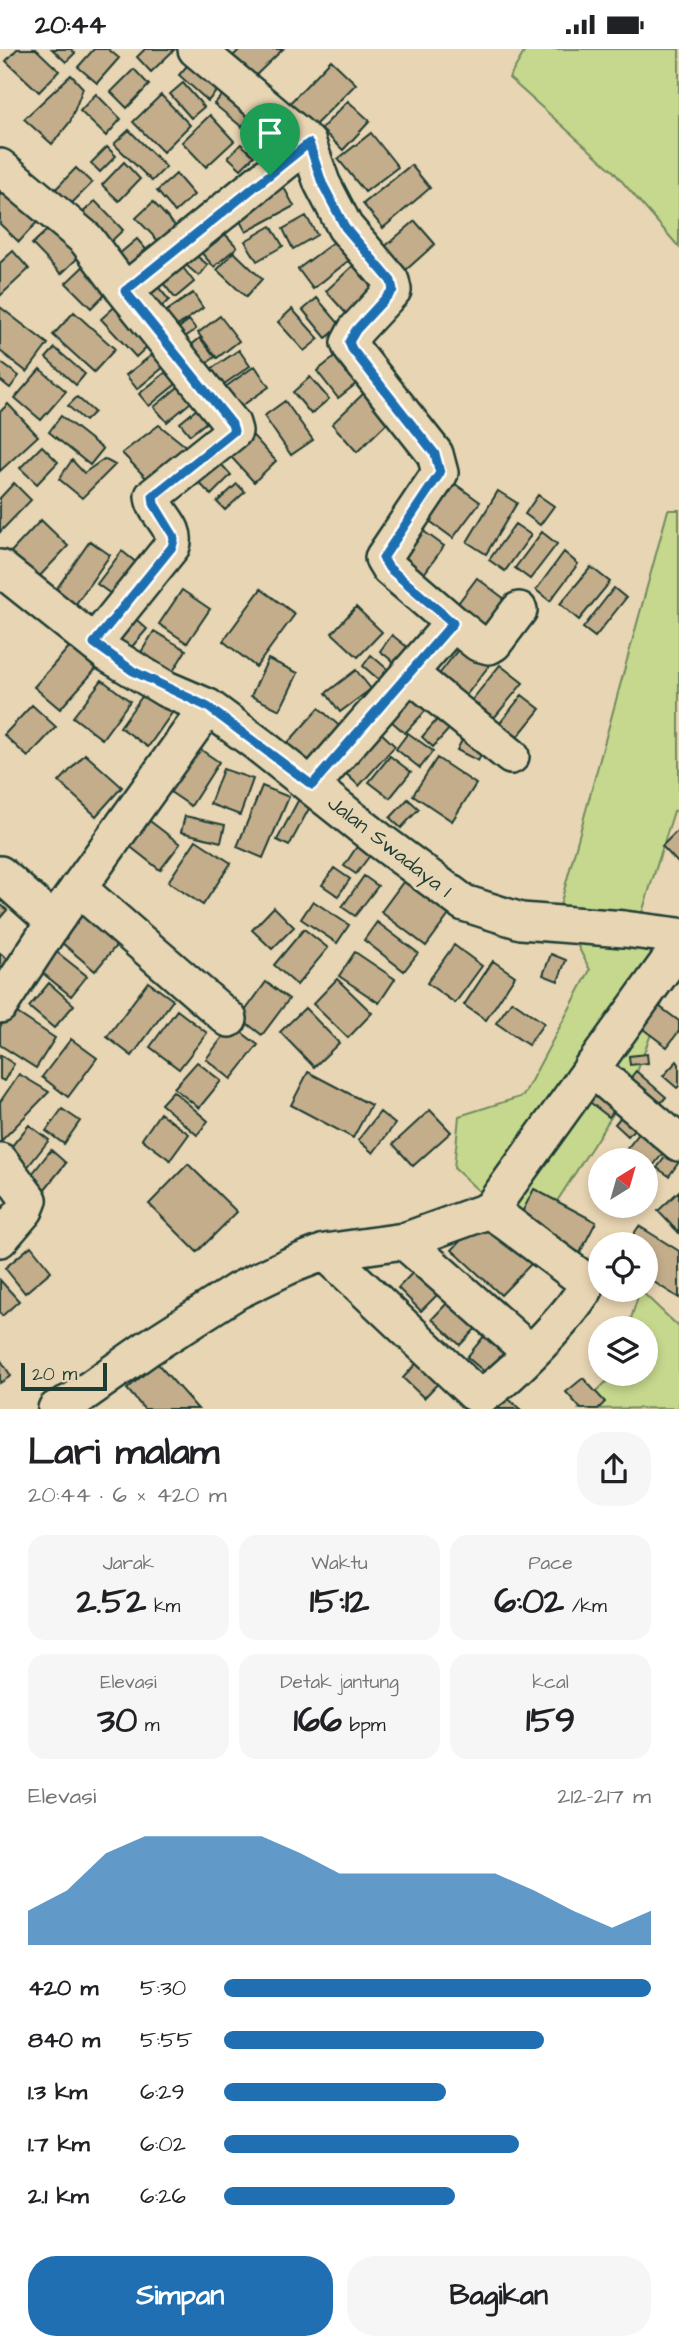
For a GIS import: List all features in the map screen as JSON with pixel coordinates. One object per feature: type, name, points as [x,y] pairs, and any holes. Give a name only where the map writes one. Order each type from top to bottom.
[{"type":"street","points":[[197,49],[309,143],[322,183],[345,227],[391,281],[393,290],[356,330],[349,342],[435,454],[440,473],[383,558],[389,568],[478,643],[489,646],[494,643],[519,610]]},
{"type":"street","points":[[125,291],[309,143]]},
{"type":"street","points":[[0,167],[86,239],[232,424],[234,431],[153,496],[154,504],[173,535],[172,547],[94,643]]},
{"type":"street","name":"Jalan Swadaya 1","points":[[0,568],[133,671],[208,707],[312,785],[379,841],[464,903],[521,921],[679,936]]},
{"type":"street","points":[[312,785],[453,623]]},
{"type":"street","points":[[410,673],[511,756]]},
{"type":"street","points":[[0,1005],[54,922],[208,707]]},
{"type":"street","points":[[0,874],[54,922]]},
{"type":"street","points":[[78,888],[229,1019]]},
{"type":"street","points":[[71,1406],[148,1348],[237,1291],[325,1252],[404,1241],[490,1210],[679,947]]},
{"type":"street","points":[[592,1067],[679,1143]]},
{"type":"street","points":[[0,1161],[29,1201],[25,1210],[0,1239]]},
{"type":"street","points":[[325,1252],[473,1392],[481,1396],[531,1353],[578,1301],[586,1287],[580,1277],[490,1210]]},
{"type":"street","points":[[404,1241],[531,1353]]},
{"type":"green space","points":[[526,49],[679,49],[679,247],[613,171],[509,78]]},
{"type":"green space","points":[[668,510],[679,510],[679,810],[674,811],[641,916],[678,960],[633,1083],[591,1148],[588,1148],[588,1153],[532,1240],[454,1168],[459,1116],[523,1096],[590,970],[559,909]]},
{"type":"green space","points":[[636,1302],[653,1302],[679,1327],[679,1408],[579,1409],[602,1386],[658,1386],[658,1316],[632,1316]]},
{"type":"building","points":[[17,49],[36,49],[59,71],[39,92],[6,61]]},
{"type":"building","points":[[52,49],[71,49],[75,53],[66,62]]},
{"type":"building","points":[[94,49],[108,49],[119,58],[97,83],[78,67]]},
{"type":"building","points":[[145,49],[175,49],[151,72],[137,57]]},
{"type":"building","points":[[240,49],[283,49],[251,80],[231,58]]},
{"type":"building","points":[[192,60],[221,86],[208,101],[179,75]]},
{"type":"building","points":[[331,60],[356,84],[309,131],[285,108]]},
{"type":"building","points":[[134,69],[149,85],[127,108],[111,92]]},
{"type":"building","points":[[71,75],[83,88],[70,122],[52,144],[24,119]]},
{"type":"building","points":[[183,83],[204,107],[191,118],[170,94]]},
{"type":"building","points":[[224,93],[252,115],[242,127],[214,104]]},
{"type":"building","points":[[96,94],[121,119],[106,136],[80,111]]},
{"type":"building","points":[[161,95],[190,125],[163,152],[133,122]]},
{"type":"building","points":[[348,101],[370,121],[343,150],[321,129]]},
{"type":"building","points":[[265,112],[294,139],[272,162],[244,135]]},
{"type":"building","points":[[210,115],[234,141],[206,167],[182,142]]},
{"type":"building","points":[[129,130],[166,167],[152,181],[114,144]]},
{"type":"building","points":[[371,133],[398,167],[365,192],[338,159]]},
{"type":"building","points":[[241,144],[254,156],[241,169],[228,157]]},
{"type":"building","points":[[107,147],[116,156],[100,172],[91,163]]},
{"type":"building","points":[[124,162],[140,179],[119,201],[102,185]]},
{"type":"building","points":[[411,165],[430,188],[383,228],[363,204]]},
{"type":"building","points":[[76,168],[92,183],[64,211],[49,196]]},
{"type":"building","points":[[176,174],[194,195],[175,212],[157,191]]},
{"type":"building","points":[[282,184],[294,206],[246,232],[234,210]]},
{"type":"building","points":[[3,188],[38,221],[19,242],[0,224],[0,190]]},
{"type":"building","points":[[95,201],[123,230],[102,250],[74,221]]},
{"type":"building","points":[[153,202],[180,231],[164,247],[136,218]]},
{"type":"building","points":[[306,216],[317,235],[293,249],[283,229]]},
{"type":"building","points":[[57,221],[85,251],[61,274],[32,244]]},
{"type":"building","points":[[415,221],[435,244],[397,278],[376,254]]},
{"type":"building","points":[[214,222],[237,247],[214,267],[192,242]]},
{"type":"building","points":[[271,226],[283,246],[257,261],[245,241]]},
{"type":"building","points":[[137,239],[150,254],[119,280],[106,265]]},
{"type":"building","points":[[338,239],[353,257],[313,289],[298,269]]},
{"type":"building","points":[[184,246],[208,265],[199,276],[175,256]]},
{"type":"building","points":[[13,251],[29,269],[0,296],[0,263]]},
{"type":"building","points":[[234,252],[262,279],[246,297],[217,270]]},
{"type":"building","points":[[89,261],[113,286],[91,308],[66,283]]},
{"type":"building","points":[[178,261],[194,282],[175,298],[158,277]]},
{"type":"building","points":[[357,262],[383,290],[351,319],[326,291]]},
{"type":"building","points":[[150,277],[169,300],[151,316],[131,293]]},
{"type":"building","points":[[193,293],[203,308],[166,334],[155,319]]},
{"type":"building","points":[[317,298],[341,326],[326,338],[303,310]]},
{"type":"building","points":[[120,302],[154,340],[136,357],[101,319]]},
{"type":"building","points":[[0,307],[48,344],[27,372],[0,351]]},
{"type":"building","points":[[292,309],[319,339],[304,351],[278,322]]},
{"type":"building","points":[[74,312],[115,349],[94,372],[53,335]]},
{"type":"building","points":[[220,316],[239,341],[217,358],[198,333]]},
{"type":"building","points":[[189,320],[196,329],[176,344],[169,336]]},
{"type":"building","points":[[200,338],[215,357],[197,370],[183,352]]},
{"type":"building","points":[[55,348],[85,374],[76,385],[46,358]]},
{"type":"building","points":[[161,348],[171,361],[137,389],[126,375]]},
{"type":"building","points":[[239,350],[250,366],[217,389],[205,373]]},
{"type":"building","points":[[336,356],[357,383],[338,398],[317,371]]},
{"type":"building","points":[[0,362],[19,376],[10,388],[0,380]]},
{"type":"building","points":[[255,366],[269,387],[234,411],[221,390]]},
{"type":"building","points":[[171,368],[181,380],[149,406],[139,394]]},
{"type":"building","points":[[40,369],[66,391],[41,420],[15,398]]},
{"type":"building","points":[[310,377],[329,399],[311,414],[293,392]]},
{"type":"building","points":[[183,383],[196,398],[167,422],[154,407]]},
{"type":"building","points":[[364,393],[390,420],[357,452],[332,424]]},
{"type":"building","points":[[77,397],[94,412],[85,421],[68,406]]},
{"type":"building","points":[[285,401],[313,440],[291,455],[264,416]]},
{"type":"building","points":[[8,404],[38,436],[0,471],[0,412]]},
{"type":"building","points":[[203,404],[213,417],[190,435],[180,423]]},
{"type":"building","points":[[61,416],[103,449],[90,465],[49,432]]},
{"type":"building","points":[[159,425],[188,448],[152,484],[122,453]]},
{"type":"building","points":[[245,427],[276,461],[254,482],[223,448]]},
{"type":"building","points":[[42,446],[58,462],[37,484],[20,468]]},
{"type":"building","points":[[213,455],[231,475],[211,495],[192,475]]},
{"type":"building","points":[[104,459],[115,465],[82,498],[59,479],[72,460],[84,473]]},
{"type":"building","points":[[447,478],[480,502],[453,538],[420,514]]},
{"type":"building","points":[[14,483],[31,500],[0,532],[0,498]]},
{"type":"building","points":[[237,484],[245,492],[225,510],[217,502]]},
{"type":"building","points":[[498,491],[517,503],[486,554],[467,542]]},
{"type":"building","points":[[538,495],[554,506],[540,525],[525,514]]},
{"type":"building","points":[[41,520],[68,546],[36,580],[9,554]]},
{"type":"building","points":[[515,524],[531,535],[505,571],[489,560]]},
{"type":"building","points":[[415,525],[444,546],[421,578],[392,556]]},
{"type":"building","points":[[542,532],[557,544],[530,579],[515,568]]},
{"type":"building","points":[[90,541],[110,555],[75,605],[55,591]]},
{"type":"building","points":[[122,551],[138,564],[114,596],[97,584]]},
{"type":"building","points":[[564,552],[578,564],[550,601],[536,590]]},
{"type":"building","points":[[591,567],[610,582],[579,620],[560,604]]},
{"type":"building","points":[[477,578],[510,603],[483,639],[450,614]]},
{"type":"building","points":[[614,588],[626,598],[595,637],[583,628]]},
{"type":"building","points":[[261,589],[295,614],[256,667],[223,641]]},
{"type":"building","points":[[182,590],[210,609],[187,643],[159,624]]},
{"type":"building","points":[[356,607],[382,632],[358,657],[332,633]]},
{"type":"building","points":[[129,613],[147,629],[125,655],[107,639]]},
{"type":"building","points":[[154,631],[186,650],[169,678],[137,659]]},
{"type":"building","points":[[392,635],[417,655],[405,671],[380,651]]},
{"type":"building","points":[[464,642],[491,663],[464,698],[437,677]]},
{"type":"building","points":[[70,646],[96,669],[60,709],[34,687]]},
{"type":"building","points":[[371,655],[393,674],[384,684],[363,666]]},
{"type":"building","points":[[268,659],[298,673],[280,710],[251,696]]},
{"type":"building","points":[[500,665],[523,683],[494,718],[472,700]]},
{"type":"building","points":[[356,670],[371,689],[340,712],[326,693]]},
{"type":"building","points":[[102,680],[130,701],[102,739],[73,717]]},
{"type":"building","points":[[407,687],[429,707],[405,733],[383,714]]},
{"type":"building","points":[[146,691],[174,710],[148,747],[120,727]]},
{"type":"building","points":[[522,695],[540,709],[510,746],[493,732]]},
{"type":"building","points":[[32,705],[56,727],[28,757],[4,735]]},
{"type":"building","points":[[319,708],[345,731],[311,770],[285,746]]},
{"type":"building","points":[[447,708],[459,718],[433,747],[422,737]]},
{"type":"building","points":[[375,727],[395,746],[359,786],[338,766]]},
{"type":"building","points":[[408,733],[433,751],[420,768],[396,749]]},
{"type":"building","points":[[464,736],[485,748],[478,761],[457,750]]},
{"type":"building","points":[[188,741],[219,762],[191,806],[160,785]]},
{"type":"building","points":[[85,754],[122,787],[96,816],[59,782]]},
{"type":"building","points":[[390,756],[411,772],[390,798],[369,782]]},
{"type":"building","points":[[437,758],[476,784],[452,821],[413,795]]},
{"type":"building","points":[[223,769],[253,779],[240,815],[210,804]]},
{"type":"building","points":[[262,786],[289,797],[263,858],[237,847]]},
{"type":"building","points":[[300,797],[312,803],[289,846],[277,840]]},
{"type":"building","points":[[408,799],[419,809],[401,828],[390,818]]},
{"type":"building","points":[[138,812],[180,844],[160,870],[118,837]]},
{"type":"building","points":[[185,816],[225,825],[221,842],[181,832]]},
{"type":"building","points":[[679,829],[679,864],[662,846]]},
{"type":"building","points":[[196,840],[231,863],[203,905],[168,882]]},
{"type":"building","points":[[358,845],[371,854],[356,874],[344,866]]},
{"type":"building","points":[[334,868],[350,879],[338,896],[322,885]]},
{"type":"building","points":[[409,874],[454,908],[426,946],[381,912]]},
{"type":"building","points":[[364,876],[378,886],[355,916],[342,907]]},
{"type":"building","points":[[313,901],[349,925],[337,943],[301,919]]},
{"type":"building","points":[[0,904],[7,910],[0,918]]},
{"type":"building","points":[[79,905],[121,940],[95,971],[54,936]]},
{"type":"building","points":[[274,907],[294,927],[272,949],[252,930]]},
{"type":"building","points":[[377,922],[418,953],[404,971],[364,940]]},
{"type":"building","points":[[304,929],[328,948],[297,985],[274,965]]},
{"type":"building","points":[[454,945],[482,966],[455,1003],[427,983]]},
{"type":"building","points":[[49,946],[87,976],[71,996],[34,966]]},
{"type":"building","points":[[355,952],[395,979],[379,1003],[339,976]]},
{"type":"building","points":[[0,953],[11,962],[0,975]]},
{"type":"building","points":[[551,954],[566,960],[558,981],[543,975]]},
{"type":"building","points":[[493,961],[515,976],[486,1020],[464,1005]]},
{"type":"building","points":[[337,979],[372,1013],[348,1038],[313,1004]]},
{"type":"building","points":[[148,982],[173,1000],[132,1056],[107,1037]]},
{"type":"building","points":[[266,982],[289,999],[262,1035],[240,1018]]},
{"type":"building","points":[[49,983],[74,1005],[54,1028],[29,1007]]},
{"type":"building","points":[[512,1001],[544,1023],[528,1045],[496,1023]]},
{"type":"building","points":[[656,1004],[679,1021],[679,1031],[667,1047],[639,1026]]},
{"type":"building","points":[[305,1008],[339,1043],[314,1067],[280,1032]]},
{"type":"building","points":[[11,1009],[55,1038],[36,1068],[0,1045],[0,1027]]},
{"type":"building","points":[[177,1010],[207,1033],[179,1069],[150,1047]]},
{"type":"building","points":[[232,1025],[258,1045],[231,1079],[206,1059]]},
{"type":"building","points":[[71,1039],[97,1058],[68,1097],[42,1077]]},
{"type":"building","points":[[647,1054],[648,1063],[630,1065],[629,1056]]},
{"type":"building","points":[[0,1055],[14,1064],[4,1081],[0,1079]]},
{"type":"building","points":[[677,1061],[679,1086],[677,1088],[663,1076]]},
{"type":"building","points":[[197,1062],[221,1081],[199,1108],[174,1088]]},
{"type":"building","points":[[636,1071],[666,1097],[654,1111],[624,1086]]},
{"type":"building","points":[[308,1072],[371,1105],[353,1138],[291,1105]]},
{"type":"building","points":[[19,1074],[49,1092],[1,1141],[0,1102]]},
{"type":"building","points":[[599,1081],[623,1099],[609,1117],[586,1099]]},
{"type":"building","points":[[173,1091],[208,1121],[197,1135],[161,1104]]},
{"type":"building","points":[[628,1108],[642,1120],[628,1136],[615,1124]]},
{"type":"building","points":[[62,1109],[80,1121],[64,1144],[46,1131]]},
{"type":"building","points":[[430,1110],[451,1132],[413,1166],[393,1144]]},
{"type":"building","points":[[380,1112],[395,1124],[373,1153],[358,1140]]},
{"type":"building","points":[[160,1113],[189,1134],[170,1160],[142,1139]]},
{"type":"building","points":[[29,1125],[49,1140],[22,1174],[2,1158]]},
{"type":"building","points":[[646,1125],[670,1144],[658,1160],[658,1148],[628,1148]]},
{"type":"building","points":[[671,1149],[679,1155],[679,1162],[669,1176],[658,1167]]},
{"type":"building","points":[[51,1150],[66,1163],[40,1195],[25,1183]]},
{"type":"building","points":[[188,1164],[237,1212],[197,1252],[149,1204]]},
{"type":"building","points":[[534,1189],[596,1222],[591,1232],[588,1232],[580,1253],[518,1220]]},
{"type":"building","points":[[679,1191],[679,1233],[658,1211]]},
{"type":"building","points":[[482,1217],[532,1263],[501,1295],[452,1250]]},
{"type":"building","points":[[639,1226],[649,1232],[635,1232]]},
{"type":"building","points":[[658,1238],[679,1251],[679,1298],[658,1285]]},
{"type":"building","points":[[31,1246],[51,1271],[25,1293],[5,1268]]},
{"type":"building","points":[[418,1267],[442,1290],[421,1311],[398,1288]]},
{"type":"building","points":[[0,1280],[19,1301],[2,1316],[0,1313]]},
{"type":"building","points":[[451,1299],[479,1325],[460,1345],[432,1319]]},
{"type":"building","points":[[489,1330],[515,1352],[493,1379],[467,1357]]},
{"type":"building","points":[[424,1355],[446,1375],[424,1398],[403,1378]]},
{"type":"building","points":[[0,1359],[11,1376],[0,1383]]},
{"type":"building","points":[[157,1363],[198,1409],[144,1409],[127,1389]]},
{"type":"building","points":[[583,1378],[605,1402],[598,1409],[581,1409],[566,1392]]},
{"type":"building","points":[[507,1398],[520,1409],[498,1409]]},
{"type":"route","points":[[309,143],[322,183],[345,227],[391,281],[393,290],[356,330],[349,342],[435,454],[440,473],[383,558],[389,568],[453,623],[312,785],[208,707],[133,671],[94,643],[172,547],[173,535],[154,504],[153,496],[234,431],[232,424],[125,291],[270,175],[309,143]]}]
